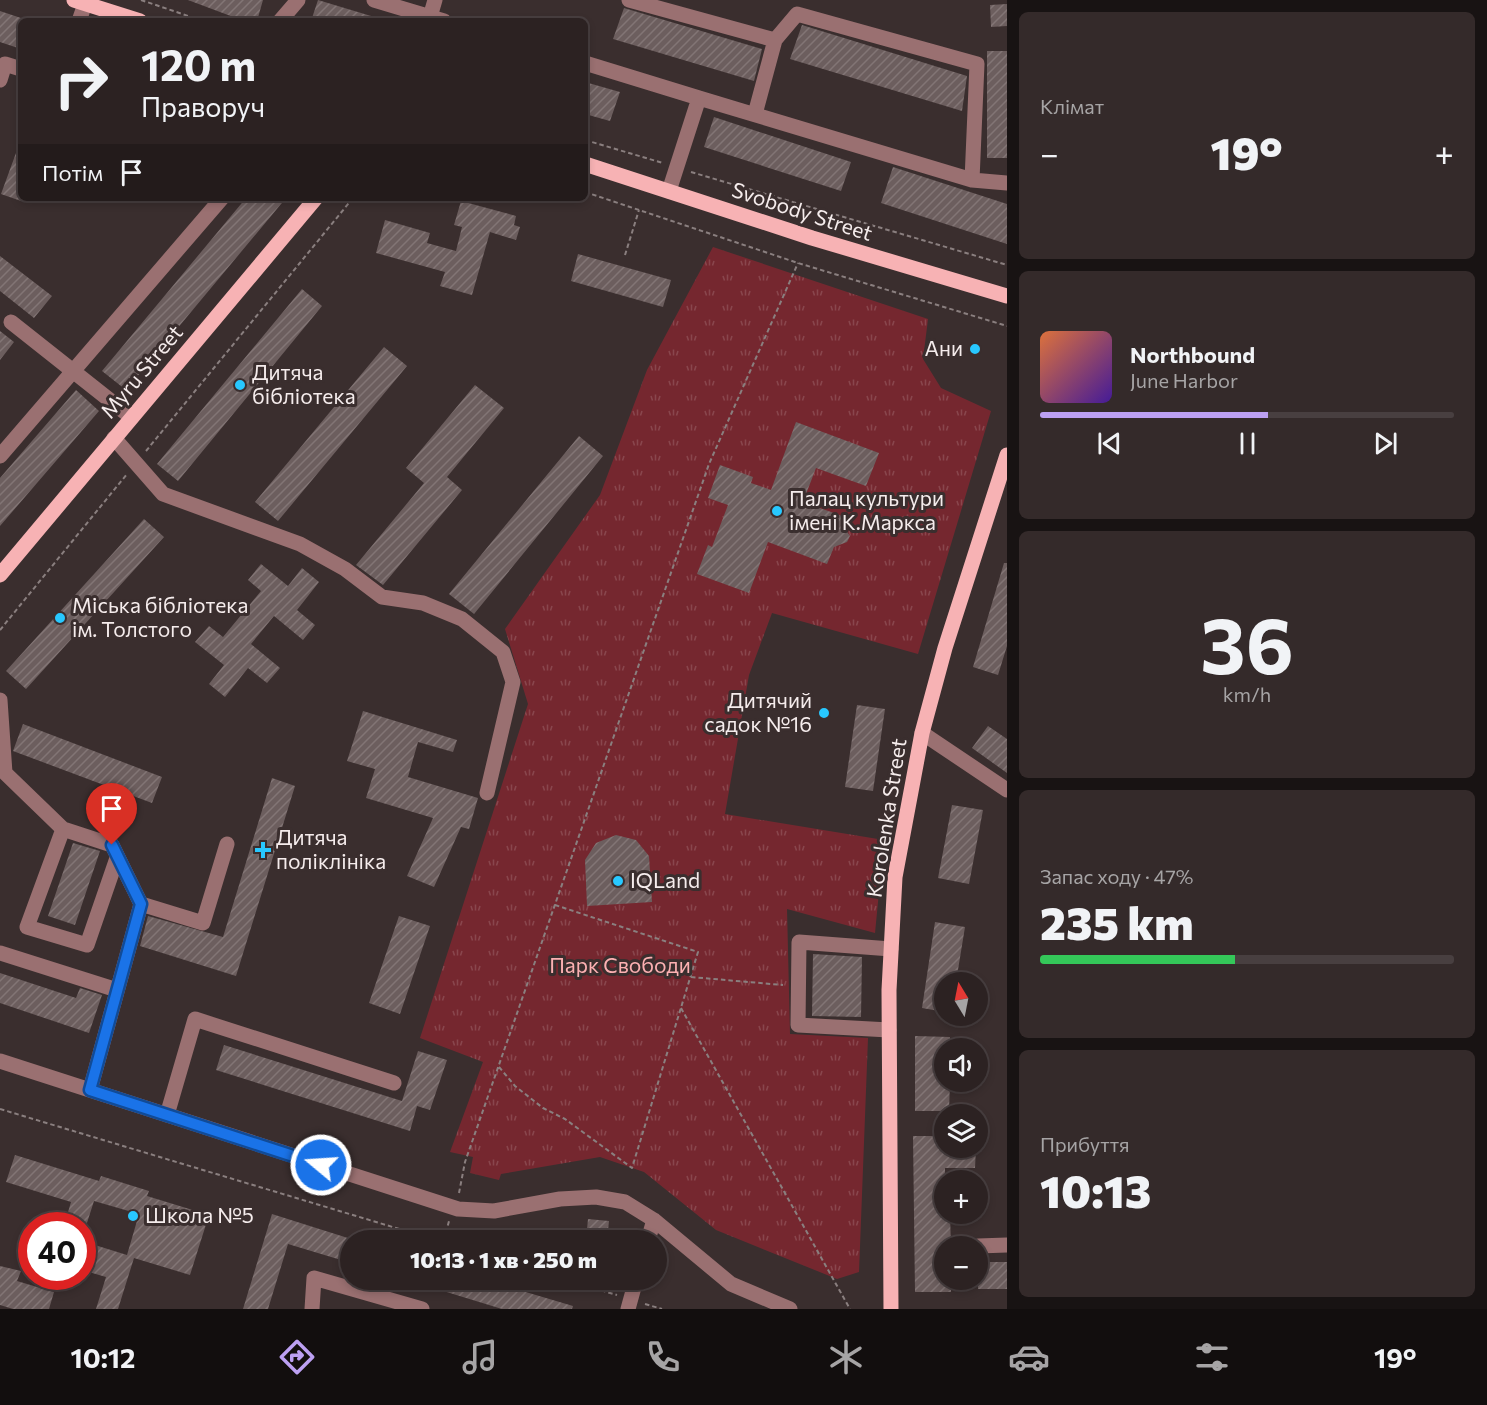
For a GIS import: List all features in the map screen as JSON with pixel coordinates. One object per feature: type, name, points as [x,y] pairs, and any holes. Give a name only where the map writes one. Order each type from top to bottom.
[{"type":"main road","points":[[80,2],[131,18]]},
{"type":"main road","name":"Svobody Street","points":[[588,165],[1007,296]]},
{"type":"main road","name":"Myru Street","points":[[3,567],[313,201]]},
{"type":"main road","name":"Korolenka Street","points":[[891,1309],[889,1030],[895,877],[922,733],[945,648],[1007,455]]},
{"type":"street","points":[[374,0],[434,18]]},
{"type":"street","points":[[435,0],[437,18]]},
{"type":"street","points":[[629,0],[775,40]]},
{"type":"street","points":[[80,2],[80,18]]},
{"type":"street","points":[[282,18],[293,2]]},
{"type":"street","points":[[755,114],[775,40],[797,14],[977,64],[972,180]]},
{"type":"street","points":[[0,80],[2,63],[18,68]]},
{"type":"street","points":[[588,64],[972,180],[1007,183]]},
{"type":"street","points":[[669,191],[699,98]]},
{"type":"street","points":[[0,456],[219,201]]},
{"type":"street","points":[[10,322],[72,373],[131,417]]},
{"type":"street","points":[[114,438],[163,494],[300,544],[345,569],[382,597],[423,603],[462,619],[503,652],[513,682],[488,793]]},
{"type":"street","points":[[0,700],[4,773],[63,828],[112,845],[141,904],[90,1090]]},
{"type":"street","points":[[922,733],[1007,790]]},
{"type":"street","points":[[63,828],[27,927],[87,945],[117,858]]},
{"type":"street","points":[[141,904],[203,923],[227,844]]},
{"type":"street","points":[[889,1030],[798,1025],[799,942],[891,950]]},
{"type":"street","points":[[0,953],[117,990]]},
{"type":"street","points":[[167,1115],[195,1018],[394,1083]]},
{"type":"street","points":[[0,1061],[458,1209],[494,1211],[560,1199],[596,1197],[624,1202],[654,1220],[731,1284],[790,1309]]},
{"type":"street","points":[[651,1230],[654,1220]]},
{"type":"street","points":[[988,1246],[1007,1245]]},
{"type":"street","points":[[312,1309],[314,1278],[422,1309]]},
{"type":"path","points":[[141,0],[193,18]]},
{"type":"path","points":[[588,141],[1007,265]]},
{"type":"path","points":[[588,193],[798,263],[1007,326]]},
{"type":"path","points":[[0,630],[351,201]]},
{"type":"path","points":[[625,255],[639,210]]},
{"type":"path","points":[[459,1193],[465,1162],[709,464],[798,263]]},
{"type":"path","points":[[499,1067],[516,1086],[543,1108],[566,1119],[632,1168],[698,952],[555,905]]},
{"type":"path","points":[[691,977],[798,986]]},
{"type":"path","points":[[681,1008],[850,1309]]},
{"type":"path","points":[[0,1110],[402,1230]]},
{"type":"path","points":[[447,1230],[449,1221]]},
{"type":"path","points":[[592,1290],[629,1304],[662,1309]]},
{"type":"green space","name":"Парк Свободи","points":[[713,247],[928,319],[923,359],[941,388],[991,411],[918,654],[772,613],[749,675],[725,814],[884,840],[875,933],[787,909],[790,1034],[868,1038],[859,1272],[837,1279],[716,1230],[644,1172],[600,1157],[501,1174],[499,1180],[470,1173],[473,1157],[450,1152],[483,1062],[420,1038],[528,704],[505,629],[600,495],[647,370]]},
{"type":"building","points":[[188,0],[263,0],[258,18],[236,18]]},
{"type":"building","points":[[318,0],[378,18],[312,18]]},
{"type":"building","points":[[1007,4],[1007,26],[991,27],[990,5]]},
{"type":"building","points":[[624,8],[762,49],[754,81],[613,39]]},
{"type":"building","points":[[0,11],[21,18],[18,18],[18,48],[0,42]]},
{"type":"building","points":[[802,25],[967,76],[962,111],[790,59]]},
{"type":"building","points":[[987,51],[1007,51],[1007,158],[987,158]]},
{"type":"building","points":[[588,83],[620,92],[610,121],[588,115]]},
{"type":"building","points":[[714,117],[851,162],[841,191],[704,147]]},
{"type":"building","points":[[18,147],[18,200],[1,194]]},
{"type":"building","points":[[893,167],[1007,204],[1007,244],[881,203]]},
{"type":"building","points":[[244,201],[284,201],[126,390],[102,371]]},
{"type":"building","points":[[461,201],[516,216],[514,225],[520,227],[516,240],[490,232],[472,295],[440,286],[445,272],[376,253],[385,220],[430,233],[427,243],[456,251],[462,227],[454,225]]},
{"type":"building","points":[[578,254],[671,280],[663,307],[571,281]]},
{"type":"building","points":[[0,256],[52,296],[34,318],[0,291]]},
{"type":"building","name":"Дитяча бібліотека","points":[[302,289],[322,306],[178,481],[157,464]]},
{"type":"building","points":[[0,331],[14,342],[0,360]]},
{"type":"building","points":[[384,347],[407,366],[278,521],[255,502]]},
{"type":"building","points":[[475,385],[504,408],[447,477],[462,490],[383,585],[356,565],[424,483],[406,468]]},
{"type":"building","points":[[76,390],[99,411],[0,526],[0,478]]},
{"type":"building","name":"Палац культури імені К.Маркса","points":[[796,422],[879,453],[866,486],[816,468],[803,502],[845,517],[842,524],[850,536],[847,542],[834,547],[827,564],[768,542],[749,593],[697,574],[708,545],[712,547],[728,505],[708,498],[720,465],[753,477],[751,483],[771,490]]},
{"type":"building","points":[[579,436],[603,456],[474,614],[449,594]]},
{"type":"building","points":[[144,519],[164,537],[26,689],[6,671]]},
{"type":"building","points":[[1004,563],[1007,563],[1007,646],[998,675],[973,667]]},
{"type":"building","points":[[261,564],[288,586],[302,568],[319,582],[297,610],[315,625],[303,640],[274,616],[251,644],[280,668],[267,683],[248,668],[225,697],[209,684],[224,665],[195,642],[209,626],[223,637],[261,591],[248,580]]},
{"type":"building","points":[[857,705],[885,709],[873,791],[845,787]]},
{"type":"building","points":[[363,711],[457,740],[453,752],[418,742],[408,777],[478,798],[469,829],[461,827],[434,887],[407,876],[433,818],[366,798],[375,769],[347,761]]},
{"type":"building","points":[[23,724],[162,777],[152,803],[13,751]]},
{"type":"building","points":[[988,726],[1007,739],[1007,773],[972,748]]},
{"type":"building","name":"Дитяча поліклініка","points":[[272,778],[295,786],[236,976],[140,946],[148,916],[223,937]]},
{"type":"building","points":[[952,805],[983,810],[969,884],[938,878]]},
{"type":"building","name":"IQLand","points":[[616,835],[636,840],[649,856],[652,902],[587,906],[585,860],[596,843]]},
{"type":"building","points":[[73,843],[100,851],[75,925],[48,916]]},
{"type":"building","points":[[399,916],[430,926],[400,1014],[369,1003]]},
{"type":"building","points":[[935,922],[965,927],[958,972],[934,972],[934,1010],[922,1008]]},
{"type":"building","points":[[813,954],[862,957],[861,1017],[812,1016]]},
{"type":"building","points":[[0,973],[76,998],[80,988],[102,995],[89,1033],[0,1003]]},
{"type":"building","points":[[915,1036],[950,1037],[934,1038],[934,1092],[950,1092],[949,1104],[934,1104],[934,1111],[915,1111]]},
{"type":"building","points":[[224,1045],[402,1101],[418,1051],[447,1060],[430,1110],[417,1106],[410,1131],[216,1070]]},
{"type":"building","points":[[913,1136],[934,1136],[934,1158],[976,1158],[975,1168],[934,1170],[934,1224],[950,1224],[951,1236],[934,1236],[934,1290],[951,1290],[951,1292],[915,1292]]},
{"type":"building","points":[[15,1155],[99,1181],[101,1176],[149,1191],[147,1196],[209,1215],[190,1275],[134,1258],[118,1309],[96,1309],[106,1277],[96,1274],[96,1245],[127,1255],[139,1214],[94,1201],[90,1212],[68,1212],[71,1202],[6,1182]]},
{"type":"building","points":[[272,1214],[340,1236],[340,1260],[288,1244],[268,1309],[243,1309]]},
{"type":"building","points":[[588,1219],[609,1221],[608,1230],[587,1230]]},
{"type":"building","points":[[988,1262],[1007,1262],[1007,1289],[988,1289]]},
{"type":"building","points":[[0,1266],[18,1270],[18,1290],[54,1292],[49,1309],[13,1309],[0,1305]]},
{"type":"building","points":[[440,1290],[519,1290],[573,1306],[572,1309],[502,1309]]},
{"type":"place","name":"Ани","points":[[975,349]]},
{"type":"place","name":"Дитяча бібліотека","points":[[240,385]]},
{"type":"place","name":"Палац культури імені К.Маркса","points":[[777,511]]},
{"type":"place","name":"Міська бібліотека ім. Толстого","points":[[60,618]]},
{"type":"place","name":"Дитячий садок №16","points":[[824,713]]},
{"type":"place","name":"Дитяча поліклініка","points":[[263,850]]},
{"type":"place","name":"IQLand","points":[[618,881]]},
{"type":"place","name":"Школа №5","points":[[133,1216]]},
{"type":"route","points":[[112,845],[141,904],[119,976],[90,1090],[321,1165]]}]
